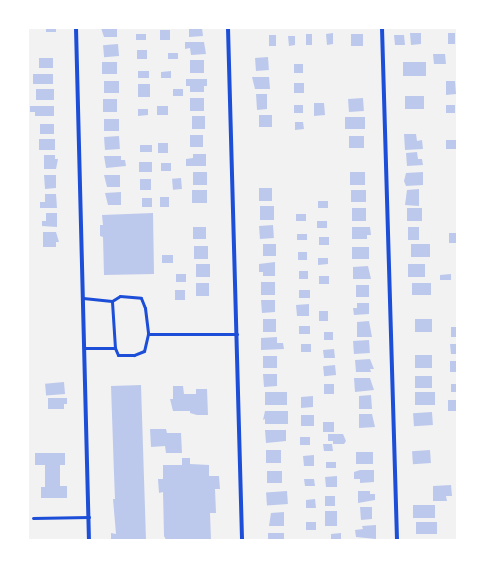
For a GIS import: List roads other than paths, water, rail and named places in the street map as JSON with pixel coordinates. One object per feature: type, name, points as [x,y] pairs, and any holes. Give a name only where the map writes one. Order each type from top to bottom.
[{"type":"street","points":[[76,28],[90,540]]},
{"type":"street","points":[[228,28],[242,540]]},
{"type":"street","points":[[382,28],[397,540]]},
{"type":"lane","points":[[83,298],[112,301],[120,296],[141,298],[148,334],[144,351],[134,355],[118,354],[115,348],[112,301]]},
{"type":"lane","points":[[148,334],[237,334]]},
{"type":"lane","points":[[84,348],[115,348]]},
{"type":"lane","points":[[34,518],[89,517]]}]
